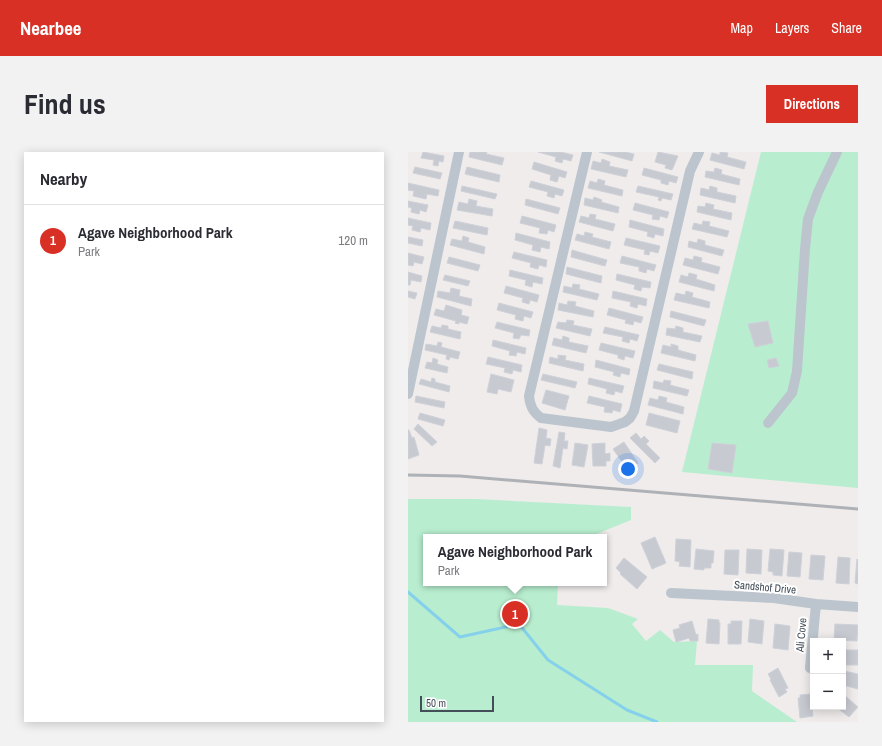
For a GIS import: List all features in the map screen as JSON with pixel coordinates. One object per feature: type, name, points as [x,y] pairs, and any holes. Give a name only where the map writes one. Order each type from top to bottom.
[{"type":"street","points":[[408,394],[459,152]]},
{"type":"street","points":[[587,152],[529,396],[530,406],[534,413],[541,418],[611,426],[625,422],[630,418],[634,411],[690,171],[699,152]]},
{"type":"street","points":[[768,423],[792,393],[797,371],[804,256],[808,219],[818,192],[837,152]]},
{"type":"street","name":"Sandshof Drive","points":[[671,593],[774,598],[816,604],[858,607]]},
{"type":"street","name":"Ali Cove","points":[[813,638],[816,604]]},
{"type":"green space","points":[[761,152],[858,152],[858,488],[682,472]]},
{"type":"green space","points":[[408,499],[476,499],[631,507],[631,520],[596,534],[423,534],[423,586],[558,586],[557,605],[608,608],[638,619],[632,624],[646,641],[660,630],[674,642],[697,641],[695,665],[753,665],[752,691],[797,722],[408,722]]},
{"type":"building","points":[[423,152],[444,156],[443,162],[439,161],[438,166],[433,165],[434,160],[421,158]]},
{"type":"building","points":[[470,152],[487,152],[486,154],[504,158],[502,165],[469,157]]},
{"type":"building","points":[[538,152],[561,152],[573,155],[571,161],[563,159],[562,163],[555,161],[556,157]]},
{"type":"building","points":[[599,152],[625,152],[634,154],[632,161]]},
{"type":"building","points":[[658,152],[678,156],[672,170],[665,168],[666,165],[655,162]]},
{"type":"building","points":[[720,152],[728,153],[727,157],[746,162],[744,169],[710,160],[712,153],[720,155]]},
{"type":"building","points":[[602,159],[610,162],[609,166],[628,170],[626,177],[591,169],[593,161],[601,163]]},
{"type":"building","points":[[534,162],[567,172],[565,178],[559,176],[557,182],[550,180],[551,175],[532,169]]},
{"type":"building","points":[[415,167],[442,173],[440,179],[413,173]]},
{"type":"building","points":[[467,167],[500,175],[499,182],[465,174]]},
{"type":"building","points":[[644,168],[678,177],[676,183],[669,181],[668,185],[661,183],[661,180],[642,175]]},
{"type":"building","points":[[715,168],[722,170],[721,174],[740,179],[739,185],[705,177],[706,171],[714,172]]},
{"type":"building","points":[[598,179],[605,181],[604,185],[623,190],[622,196],[588,188],[590,181],[597,183]]},
{"type":"building","points":[[531,181],[564,190],[562,196],[555,194],[554,198],[547,196],[548,192],[529,187]]},
{"type":"building","points":[[408,183],[439,190],[438,196],[427,194],[426,199],[413,196],[414,191],[408,190]]},
{"type":"building","points":[[462,186],[497,194],[495,199],[461,191]]},
{"type":"building","points":[[638,186],[673,194],[671,200],[662,198],[661,201],[658,200],[659,197],[636,192]]},
{"type":"building","points":[[710,186],[717,188],[717,192],[736,196],[735,203],[700,195],[701,188],[709,190]]},
{"type":"building","points":[[594,197],[602,200],[601,202],[619,207],[618,213],[584,205],[585,198],[593,200]]},
{"type":"building","points":[[469,199],[477,201],[476,206],[493,209],[492,216],[457,210],[459,202],[468,204]]},
{"type":"building","points":[[526,199],[560,208],[558,214],[525,205]]},
{"type":"building","points":[[408,201],[428,205],[426,212],[420,210],[419,214],[411,212],[412,208],[408,207]]},
{"type":"building","points":[[635,203],[669,212],[667,218],[660,216],[659,220],[652,219],[653,215],[633,210]]},
{"type":"building","points":[[706,203],[714,205],[713,209],[732,213],[731,220],[697,212],[698,206],[705,207]]},
{"type":"building","points":[[590,214],[596,215],[595,219],[615,224],[613,231],[579,222],[581,216],[589,218]]},
{"type":"building","points":[[522,216],[556,225],[554,232],[548,230],[547,234],[539,233],[540,228],[520,223]]},
{"type":"building","points":[[408,218],[431,223],[430,230],[421,228],[420,232],[412,230],[413,226],[408,225]]},
{"type":"building","points":[[630,220],[664,229],[663,236],[655,234],[654,238],[647,236],[648,232],[629,227]]},
{"type":"building","points":[[455,221],[488,228],[487,235],[453,228]]},
{"type":"building","points":[[703,221],[710,222],[709,226],[729,231],[727,237],[692,229],[694,223],[702,225]]},
{"type":"building","points":[[585,232],[593,234],[592,237],[611,242],[609,249],[575,240],[577,234],[584,236]]},
{"type":"building","points":[[516,233],[550,242],[549,249],[541,247],[540,252],[532,250],[533,245],[515,240]]},
{"type":"building","points":[[463,236],[469,238],[468,242],[485,247],[484,254],[450,245],[452,239],[462,241]]},
{"type":"building","points":[[408,237],[423,240],[422,246],[408,243]]},
{"type":"building","points":[[626,238],[660,246],[658,253],[650,251],[649,255],[644,254],[645,250],[624,245]]},
{"type":"building","points":[[698,239],[705,241],[705,245],[724,250],[722,256],[688,247],[689,241],[697,243]]},
{"type":"building","points":[[572,250],[607,260],[605,266],[571,257]]},
{"type":"building","points":[[514,252],[547,260],[546,267],[539,265],[538,269],[530,267],[531,263],[512,258]]},
{"type":"building","points":[[408,253],[424,257],[422,264],[414,262],[413,266],[408,265]]},
{"type":"building","points":[[622,256],[656,265],[654,271],[647,269],[646,273],[639,271],[639,267],[620,263]]},
{"type":"building","points":[[694,256],[702,258],[701,262],[720,267],[718,274],[683,265],[685,258],[693,260]]},
{"type":"building","points":[[449,257],[480,265],[478,271],[447,263]]},
{"type":"building","points":[[567,267],[602,276],[601,283],[566,274]]},
{"type":"building","points":[[510,270],[543,278],[542,284],[533,282],[532,287],[525,285],[526,280],[509,276]]},
{"type":"building","points":[[408,272],[422,276],[421,282],[411,280],[410,285],[408,285]]},
{"type":"building","points":[[689,273],[697,275],[696,279],[715,285],[714,291],[679,282],[681,275],[688,277]]},
{"type":"building","points":[[617,274],[651,282],[650,288],[642,287],[641,291],[634,289],[635,285],[616,280]]},
{"type":"building","points":[[445,275],[470,281],[468,286],[443,280]]},
{"type":"building","points":[[573,284],[580,285],[579,289],[599,294],[597,300],[563,292],[564,286],[572,288]]},
{"type":"building","points":[[506,286],[539,295],[537,302],[530,300],[529,304],[522,302],[523,298],[504,293]]},
{"type":"building","points":[[451,288],[460,290],[459,296],[472,299],[471,306],[437,297],[438,291],[450,293]]},
{"type":"building","points":[[408,291],[417,293],[415,299],[408,297]]},
{"type":"building","points":[[613,291],[647,299],[646,306],[638,304],[637,308],[630,306],[631,302],[612,298]]},
{"type":"building","points":[[686,291],[693,293],[692,297],[710,302],[709,308],[674,300],[676,293],[685,295]]},
{"type":"building","points":[[568,301],[576,302],[575,306],[594,311],[593,317],[558,310],[559,303],[567,305]]},
{"type":"building","points":[[499,303],[533,312],[531,318],[524,316],[523,321],[515,319],[516,315],[497,310]]},
{"type":"building","points":[[446,305],[462,310],[461,315],[469,317],[467,324],[459,322],[459,324],[455,323],[456,321],[434,315],[436,309],[444,311]]},
{"type":"building","points":[[609,308],[643,317],[641,323],[634,321],[633,325],[625,323],[626,320],[607,315]]},
{"type":"building","points":[[671,311],[706,320],[704,326],[670,317]]},
{"type":"building","points":[[567,320],[574,321],[573,325],[592,329],[590,336],[556,328],[558,322],[566,323]]},
{"type":"building","points":[[768,321],[773,343],[755,347],[748,324]]},
{"type":"building","points":[[497,322],[530,330],[529,336],[521,335],[519,339],[513,338],[514,333],[495,328]]},
{"type":"building","points":[[442,325],[448,326],[448,329],[461,332],[460,339],[430,332],[432,326],[441,328]]},
{"type":"building","points":[[676,326],[683,328],[683,332],[702,336],[700,342],[666,335],[667,328],[675,329]]},
{"type":"building","points":[[605,327],[639,335],[637,341],[630,339],[629,343],[622,341],[623,337],[603,333]]},
{"type":"building","points":[[563,336],[569,338],[569,342],[588,346],[586,353],[552,345],[554,338],[562,340]]},
{"type":"building","points":[[493,340],[526,348],[525,354],[517,352],[516,356],[509,355],[510,351],[492,346]]},
{"type":"building","points":[[438,342],[442,343],[441,347],[460,352],[458,359],[450,357],[449,360],[446,359],[447,355],[425,350],[426,344],[437,346]]},
{"type":"building","points":[[601,343],[635,351],[633,358],[625,356],[624,360],[618,358],[618,355],[599,350]]},
{"type":"building","points":[[671,344],[678,346],[678,350],[696,355],[695,361],[661,353],[663,345],[671,347]]},
{"type":"building","points":[[558,355],[566,356],[565,360],[584,364],[583,371],[549,363],[550,357],[558,359]]},
{"type":"building","points":[[488,357],[522,365],[521,372],[513,370],[512,374],[504,372],[505,368],[486,364]]},
{"type":"building","points":[[433,358],[438,360],[437,364],[448,367],[447,373],[425,368],[427,362],[432,363]]},
{"type":"building","points":[[776,358],[779,366],[769,368],[767,360]]},
{"type":"building","points":[[596,360],[630,369],[629,375],[621,373],[620,377],[613,375],[614,372],[595,367]]},
{"type":"building","points":[[659,364],[693,372],[692,379],[657,370]]},
{"type":"building","points":[[491,374],[514,380],[511,392],[498,389],[497,394],[487,392]]},
{"type":"building","points":[[543,374],[577,382],[575,388],[541,380]]},
{"type":"building","points":[[432,378],[435,379],[435,382],[450,386],[449,392],[419,384],[421,379],[431,382]]},
{"type":"building","points":[[589,378],[624,386],[622,393],[615,391],[614,395],[606,393],[607,389],[588,384]]},
{"type":"building","points":[[664,380],[671,381],[670,385],[689,390],[687,396],[653,388],[654,381],[663,383]]},
{"type":"building","points":[[546,390],[569,396],[565,410],[542,403]]},
{"type":"building","points":[[416,396],[445,402],[444,408],[415,402]]},
{"type":"building","points":[[589,396],[622,404],[620,412],[613,410],[612,413],[604,412],[605,407],[587,403]]},
{"type":"building","points":[[659,396],[667,398],[666,402],[684,407],[683,414],[648,405],[650,398],[658,400]]},
{"type":"building","points":[[420,413],[445,420],[443,426],[418,419]]},
{"type":"building","points":[[649,413],[680,421],[677,433],[646,425]]},
{"type":"building","points":[[418,424],[437,442],[432,446],[414,429]]},
{"type":"building","points":[[539,428],[547,430],[546,438],[551,439],[550,446],[545,445],[542,464],[534,463]]},
{"type":"building","points":[[408,430],[412,438],[414,437],[419,455],[408,459]]},
{"type":"building","points":[[559,432],[565,433],[564,441],[568,441],[567,449],[563,448],[560,468],[553,466]]},
{"type":"building","points":[[636,433],[641,439],[644,436],[649,441],[646,444],[660,458],[655,463],[630,438]]},
{"type":"building","points":[[624,442],[638,463],[628,470],[613,449]]},
{"type":"building","points":[[575,443],[588,445],[584,467],[572,465]]},
{"type":"building","points":[[605,443],[605,454],[610,453],[610,461],[606,461],[606,466],[593,466],[592,444]]},
{"type":"building","points":[[712,443],[736,445],[732,473],[708,469]]},
{"type":"building","points":[[655,537],[666,563],[652,569],[641,543]]},
{"type":"building","points":[[676,539],[691,540],[690,567],[679,566],[680,562],[675,561]]},
{"type":"building","points":[[696,549],[714,551],[711,568],[704,568],[704,570],[694,569]]},
{"type":"building","points":[[747,549],[762,550],[761,574],[746,573]]},
{"type":"building","points":[[770,549],[784,550],[782,576],[773,575],[773,572],[768,571]]},
{"type":"building","points":[[725,550],[739,550],[738,575],[724,574]]},
{"type":"building","points":[[789,552],[802,553],[800,577],[787,576]]},
{"type":"building","points":[[811,555],[825,556],[823,580],[809,579]]},
{"type":"building","points":[[838,557],[850,558],[849,584],[836,583]]},
{"type":"building","points":[[624,558],[647,577],[637,589],[620,574],[621,573],[616,568]]},
{"type":"building","points":[[857,559],[858,560],[858,584],[855,583]]},
{"type":"building","points":[[708,619],[719,620],[719,644],[706,643]]},
{"type":"building","points":[[750,619],[764,621],[762,644],[748,642]]},
{"type":"building","points":[[692,621],[696,635],[698,634],[698,641],[690,641],[689,638],[676,642],[673,630],[680,628],[679,625]]},
{"type":"building","points":[[731,621],[742,621],[741,644],[728,644],[728,624],[731,624]]},
{"type":"building","points":[[775,624],[790,626],[788,650],[773,648]]},
{"type":"building","points":[[835,624],[858,625],[857,641],[846,641],[846,638],[834,638]]},
{"type":"building","points":[[846,650],[858,650],[858,665],[846,665]]},
{"type":"building","points":[[778,668],[788,688],[785,689],[787,692],[779,697],[768,674]]},
{"type":"building","points":[[846,671],[858,674],[858,689],[846,686]]},
{"type":"building","points":[[810,694],[810,710],[812,710],[813,716],[800,718],[798,698],[800,698],[800,695]]},
{"type":"building","points":[[846,697],[858,707],[849,717],[840,710],[846,710]]},
{"type":"waterway","points":[[408,592],[460,637],[519,624],[548,660],[627,710],[657,722]]},
{"type":"railway","points":[[408,475],[460,476],[858,509]]},
{"type":"place","name":"Agave Neighborhood Park","points":[[515,614]]}]
